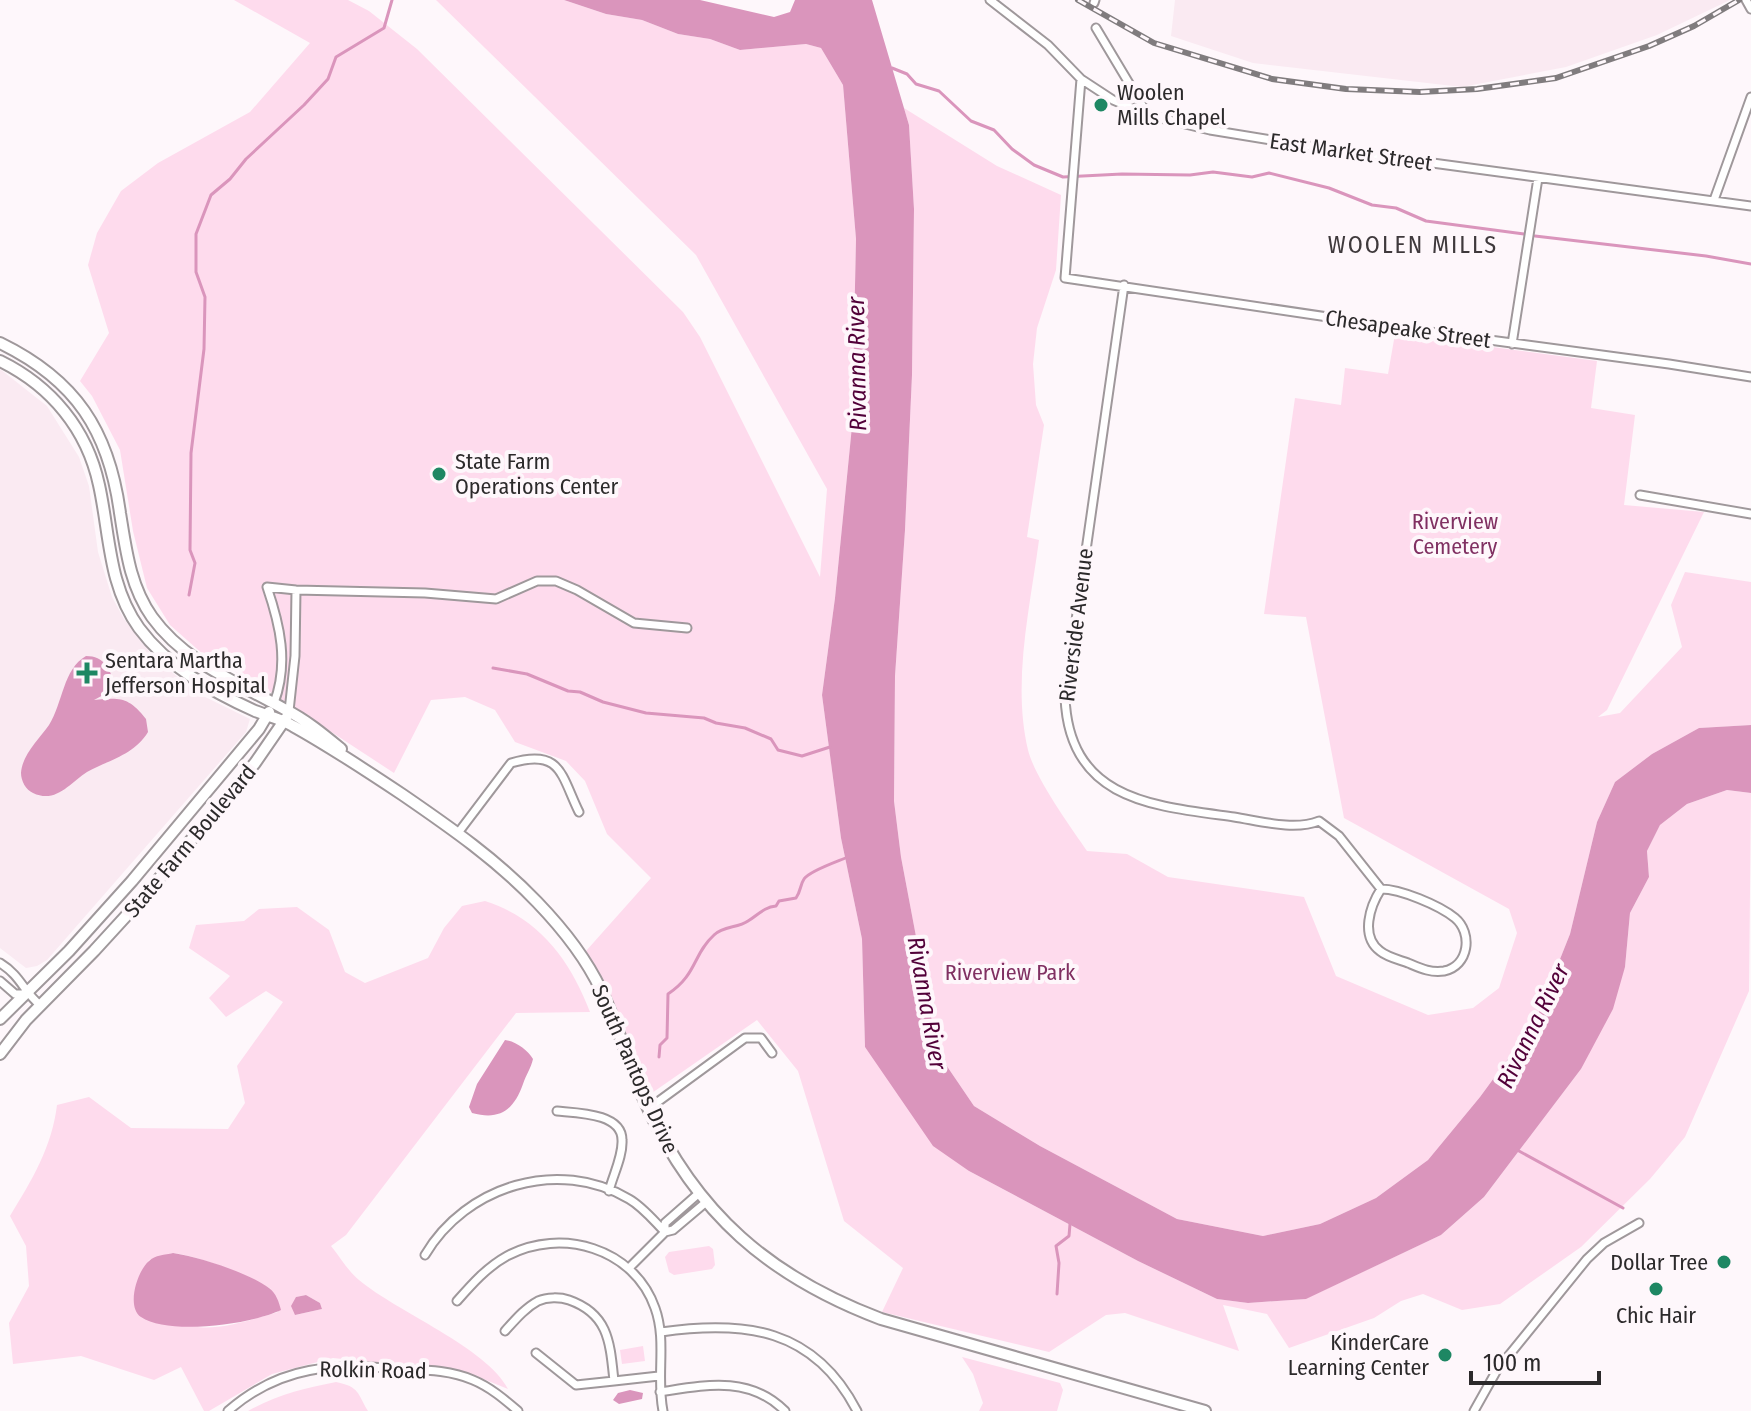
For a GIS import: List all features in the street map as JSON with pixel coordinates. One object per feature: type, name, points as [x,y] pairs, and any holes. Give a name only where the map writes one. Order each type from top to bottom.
[{"type":"street","name":"East Market Street","points":[[990,0],[1048,45],[1081,79],[1113,100],[1148,115],[1232,134],[1751,206]]},
{"type":"street","points":[[1746,0],[1751,9]]},
{"type":"street","points":[[1096,28],[1148,115]]},
{"type":"street","name":"Chesapeake Street","points":[[1081,79],[1065,278],[1751,377]]},
{"type":"street","points":[[1714,200],[1751,97]]},
{"type":"street","points":[[1512,344],[1538,178]]},
{"type":"street","name":"Riverside Avenue","points":[[1124,285],[1065,697],[1073,740],[1102,780],[1140,801],[1172,809],[1253,820],[1302,825],[1319,821],[1339,836],[1381,889]]},
{"type":"street","points":[[0,343],[51,374],[70,392],[98,431],[116,482],[127,561],[152,618],[200,664],[274,703],[287,716]]},
{"type":"street","points":[[0,361],[41,387],[65,411],[83,439],[100,486],[111,563],[125,603],[139,627],[177,667],[193,678],[267,715],[287,716]]},
{"type":"street","points":[[1640,495],[1751,514]]},
{"type":"street","name":"State Farm Boulevard","points":[[0,1019],[132,881],[267,715],[274,703],[280,679],[282,643],[267,587],[496,599],[537,581],[556,581],[634,623],[687,628]]},
{"type":"street","name":"State Farm Boulevard","points":[[0,1054],[40,1005],[148,892],[255,763],[287,716],[295,656],[296,590]]},
{"type":"street","name":"South Pantops Drive","points":[[287,716],[327,738],[364,769],[458,833],[516,881],[576,948],[601,989],[648,1109],[682,1171],[702,1199],[740,1237],[783,1271],[854,1309],[881,1319],[1205,1411]]},
{"type":"street","points":[[458,833],[511,763],[518,761],[545,759],[556,764],[579,812]]},
{"type":"street","points":[[1381,889],[1394,889],[1450,914],[1459,922],[1467,945],[1457,965],[1446,971],[1428,972],[1379,951],[1372,941],[1368,919],[1381,889]]},
{"type":"street","points":[[0,963],[25,984],[27,994],[40,1005]]},
{"type":"street","points":[[0,981],[15,994],[27,994]]},
{"type":"street","points":[[648,1109],[745,1038],[761,1038],[772,1053]]},
{"type":"street","points":[[557,1111],[584,1113],[609,1120],[620,1131],[622,1143],[609,1191]]},
{"type":"street","points":[[425,1255],[457,1216],[480,1200],[511,1186],[558,1180],[609,1191],[636,1204],[665,1232]]},
{"type":"street","points":[[629,1268],[665,1232],[673,1230],[702,1199]]},
{"type":"street","points":[[1474,1411],[1497,1370],[1587,1259],[1604,1243],[1639,1223]]},
{"type":"street","points":[[457,1301],[493,1265],[520,1250],[547,1243],[564,1243],[596,1249],[612,1256],[629,1268],[647,1290],[659,1317],[659,1376],[663,1411]]},
{"type":"street","points":[[505,1331],[529,1307],[542,1299],[562,1298],[586,1306],[600,1320],[610,1345],[614,1381]]},
{"type":"street","points":[[661,1332],[734,1326],[785,1340],[828,1370],[857,1411]]},
{"type":"street","points":[[536,1353],[576,1385],[659,1376]]},
{"type":"street","name":"Rolkin Road","points":[[228,1411],[255,1390],[275,1380],[338,1365],[457,1374],[486,1387],[518,1411]]},
{"type":"street","points":[[660,1392],[731,1384],[760,1393],[785,1411]]},
{"type":"shaded area","points":[[1175,0],[1730,0],[1657,35],[1566,67],[1462,87],[1253,63],[1171,36]]},
{"type":"shaded area","name":"Sentara Martha Jefferson Hospital","points":[[0,369],[47,406],[79,457],[89,486],[98,552],[112,597],[124,619],[152,655],[195,692],[250,719],[246,732],[47,960],[26,968],[0,948]]},
{"type":"green space","points":[[234,0],[348,0],[369,11],[417,49],[683,312],[700,337],[820,577],[827,489],[696,255],[436,0],[564,0],[740,50],[806,44],[821,48],[843,85],[856,239],[852,426],[822,695],[841,838],[862,939],[865,1047],[969,1171],[1138,1261],[1217,1299],[1248,1303],[1305,1299],[1441,1235],[1484,1197],[1581,1069],[1625,967],[1630,913],[1649,877],[1647,851],[1660,825],[1687,804],[1727,790],[1751,793],[1749,991],[1685,1137],[1650,1179],[1581,1247],[1500,1304],[1462,1310],[1423,1294],[1401,1301],[1374,1318],[1289,1348],[1267,1314],[1223,1305],[1239,1351],[1125,1313],[1106,1315],[1049,1352],[882,1312],[903,1268],[844,1221],[798,1071],[757,1020],[649,1095],[610,996],[586,951],[651,878],[607,834],[585,781],[566,761],[515,742],[495,710],[465,697],[431,700],[394,773],[255,682],[205,656],[170,625],[147,588],[133,531],[120,450],[92,396],[80,381],[109,333],[88,265],[97,233],[121,191],[158,163],[250,112],[310,43]]},
{"type":"green space","points":[[904,108],[997,166],[1061,195],[1056,270],[1037,328],[1033,364],[1036,405],[1044,425],[1027,537],[1039,540],[1024,645],[1022,698],[1032,761],[1054,802],[1087,851],[1127,854],[1168,877],[1304,897],[1336,976],[1428,1015],[1473,1008],[1499,988],[1517,933],[1509,909],[1344,818],[1306,617],[1264,614],[1295,398],[1341,405],[1345,368],[1388,374],[1395,334],[1597,361],[1591,408],[1635,415],[1624,505],[1704,512],[1607,710],[1598,717],[1620,713],[1682,647],[1671,605],[1685,572],[1751,582],[1751,725],[1699,728],[1652,754],[1615,782],[1597,822],[1570,934],[1535,1022],[1480,1097],[1428,1160],[1376,1198],[1320,1224],[1263,1236],[1177,1219],[1040,1146],[974,1106],[938,1053],[901,857],[894,801],[895,676],[912,375],[914,209],[909,125]]},
{"type":"green space","points":[[485,901],[537,930],[573,975],[590,1012],[516,1013],[346,1235],[331,1246],[359,1280],[461,1344],[497,1374],[508,1389],[466,1372],[333,1358],[272,1374],[204,1411],[181,1367],[154,1380],[81,1356],[13,1364],[9,1323],[29,1286],[26,1246],[10,1216],[46,1149],[57,1105],[89,1097],[131,1128],[228,1129],[245,1103],[237,1066],[283,1002],[266,991],[226,1017],[209,998],[230,976],[189,948],[196,925],[244,921],[259,909],[297,907],[329,930],[345,972],[365,983],[428,958],[444,928],[462,906]],"holes":[[[173,1253],[223,1267],[271,1289],[278,1312],[218,1327],[195,1327],[186,1323],[139,1280],[149,1260]],[[306,1295],[320,1303],[322,1309],[295,1315],[296,1297]]]},
{"type":"green space","points":[[709,1246],[713,1249],[715,1265],[712,1269],[674,1275],[669,1272],[665,1257],[669,1252]]},
{"type":"green space","points":[[643,1346],[645,1361],[622,1364],[620,1350]]},
{"type":"green space","points":[[962,1357],[1060,1383],[1063,1390],[1057,1411],[979,1411],[983,1403],[973,1374]]},
{"type":"green space","points":[[336,1382],[354,1389],[368,1411],[248,1411],[291,1393]]},
{"type":"water","name":"Rivanna River","points":[[564,0],[700,0],[774,17],[790,12],[795,0],[872,0],[909,125],[914,209],[912,375],[895,676],[894,801],[901,857],[938,1053],[974,1106],[1040,1146],[1177,1219],[1263,1236],[1320,1224],[1376,1198],[1428,1160],[1480,1097],[1535,1022],[1570,934],[1597,822],[1615,782],[1652,754],[1699,728],[1751,725],[1751,793],[1727,790],[1687,804],[1660,825],[1647,851],[1649,877],[1630,913],[1625,967],[1613,1009],[1581,1069],[1484,1197],[1441,1235],[1306,1299],[1248,1303],[1217,1299],[1138,1261],[969,1171],[933,1146],[865,1047],[862,939],[841,838],[822,695],[852,426],[856,239],[843,85],[821,48],[806,44],[740,50]]},
{"type":"water","points":[[86,656],[98,658],[106,664],[114,685],[94,700],[128,702],[146,719],[148,732],[128,752],[87,772],[62,791],[41,796],[26,787],[22,779],[22,766],[54,716],[72,669]]},
{"type":"water","points":[[505,1040],[521,1046],[533,1059],[519,1093],[511,1106],[499,1114],[472,1113],[469,1107],[477,1084]]},
{"type":"water","points":[[173,1253],[222,1266],[260,1282],[274,1292],[281,1310],[251,1320],[211,1326],[171,1326],[141,1317],[134,1305],[134,1298],[141,1273],[151,1259]]},
{"type":"water","points":[[306,1295],[320,1303],[322,1309],[295,1315],[291,1306],[296,1297]]},
{"type":"water","points":[[630,1390],[643,1393],[642,1399],[619,1404],[613,1400],[618,1393]]},
{"type":"waterway","points":[[189,595],[195,563],[190,550],[191,453],[204,349],[205,297],[196,272],[196,234],[211,195],[328,79],[336,57],[384,28],[392,0]]},
{"type":"waterway","points":[[892,68],[907,74],[916,84],[939,91],[971,121],[994,130],[1012,149],[1034,165],[1063,177],[1213,172],[1252,177],[1269,173],[1329,188],[1372,205],[1396,208],[1426,221],[1524,234]]},
{"type":"waterway","points":[[1535,236],[1751,264]]},
{"type":"waterway","points":[[493,668],[527,674],[568,691],[646,713],[704,718],[745,728],[771,739],[778,750],[802,756],[830,747]]},
{"type":"waterway","points":[[659,1057],[660,1045],[667,1038],[668,994],[690,972],[707,942],[718,932],[744,923],[776,906],[779,901],[796,898],[807,876],[848,857]]},
{"type":"waterway","points":[[1519,1151],[1623,1208]]},
{"type":"waterway","points":[[1057,1294],[1059,1263],[1056,1246],[1069,1236],[1070,1224]]},
{"type":"railway","points":[[1078,0],[1154,43],[1272,79],[1346,89],[1420,92],[1477,89],[1556,78],[1649,46],[1694,26],[1739,0]]},
{"type":"place","name":"Woolen Mills Chapel","points":[[1101,105]]},
{"type":"place","name":"State Farm Operations Center","points":[[439,474]]},
{"type":"place","name":"Sentara Martha Jefferson Hospital","points":[[87,673]]},
{"type":"place","name":"Dollar Tree","points":[[1724,1262]]},
{"type":"place","name":"Chic Hair","points":[[1656,1289]]},
{"type":"place","name":"KinderCare Learning Center","points":[[1445,1355]]},
{"type":"district","name":"WOOLEN MILLS","points":[[1413,245]]},
{"type":"park label","name":"Riverview Cemetery","points":[[1455,534]]},
{"type":"park label","name":"Riverview Park","points":[[1010,972]]}]
